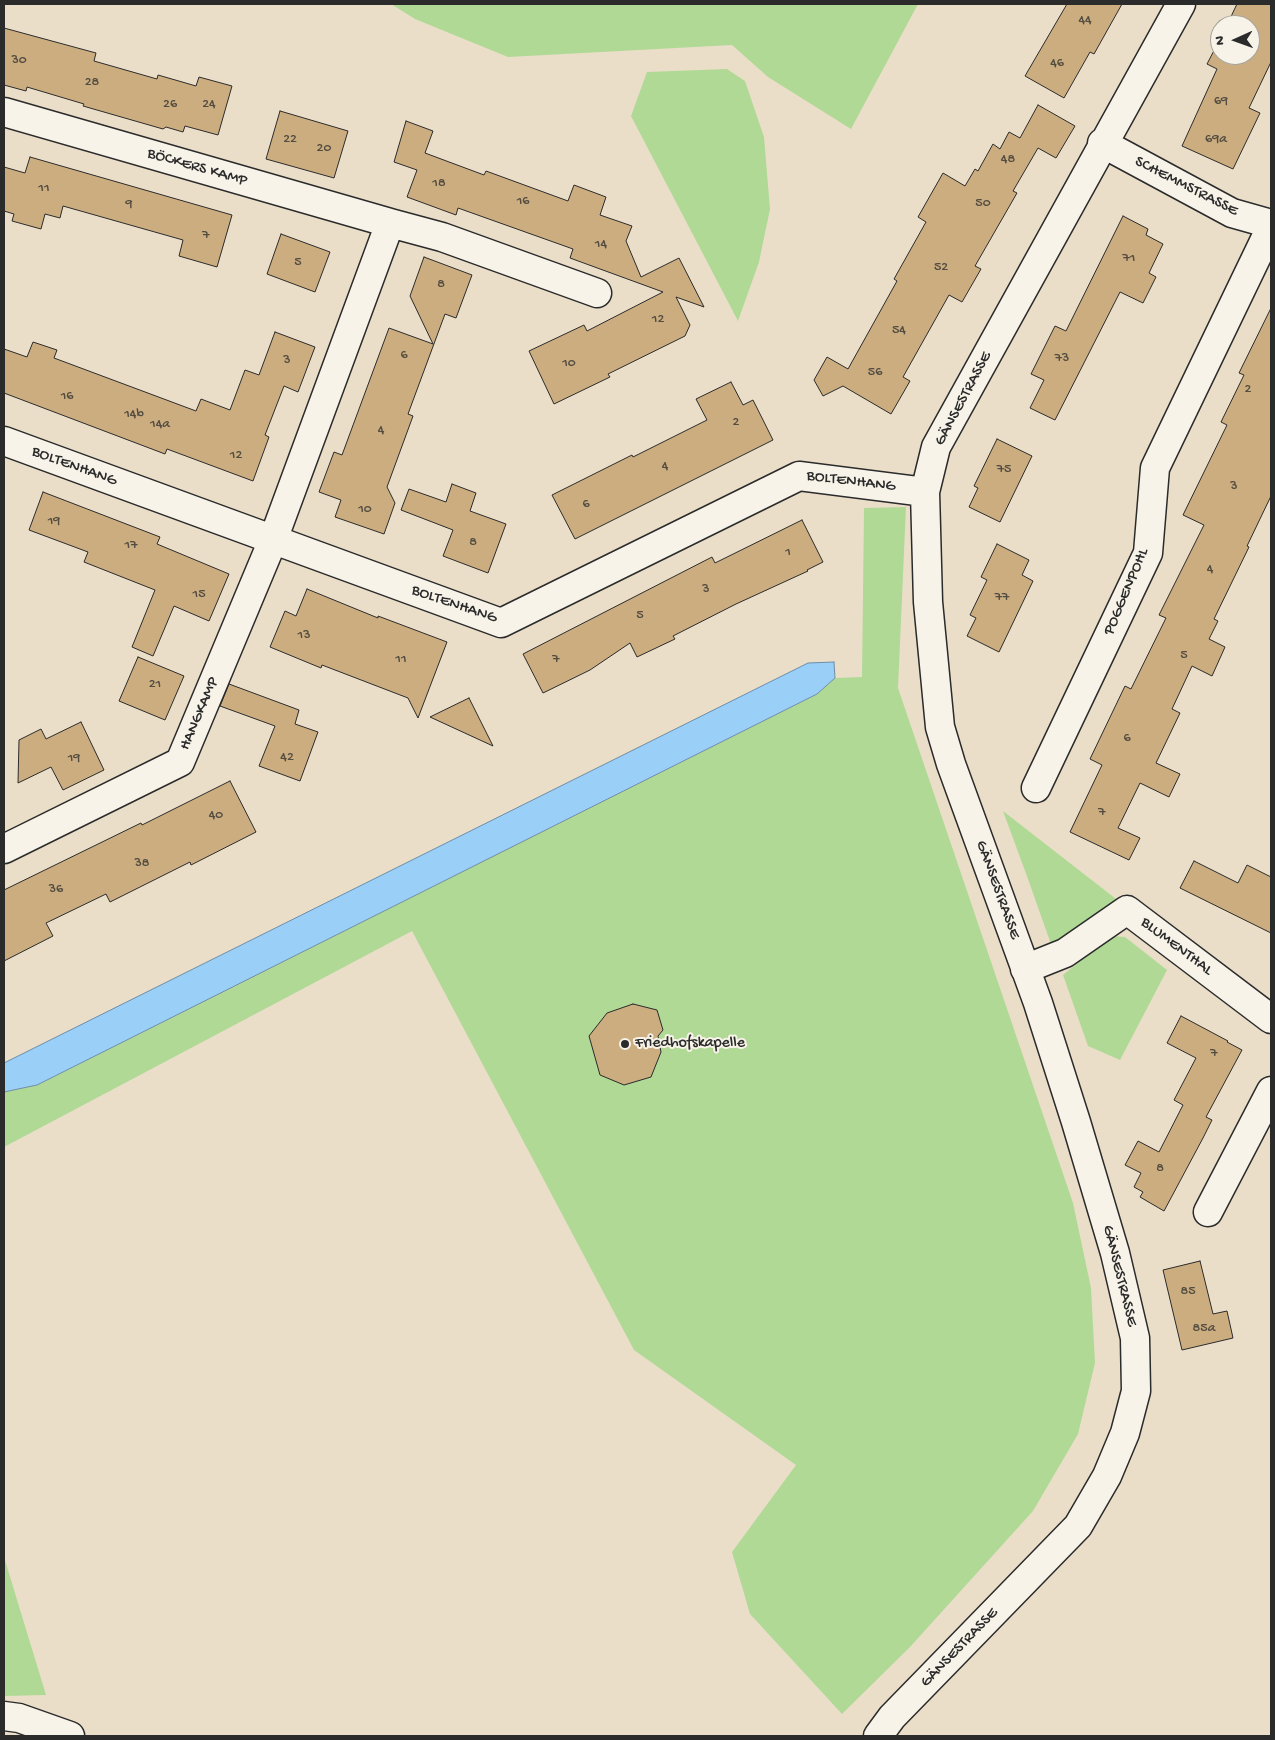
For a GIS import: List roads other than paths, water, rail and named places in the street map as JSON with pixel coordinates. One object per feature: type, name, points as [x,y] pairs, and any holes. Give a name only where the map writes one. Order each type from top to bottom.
[{"type":"street","name":"GÄNSESTRASSE","points":[[878,1736],[892,1717],[1078,1526],[1107,1476],[1125,1433],[1136,1391],[1135,1338],[1114,1254],[1076,1122],[1026,970],[951,764],[940,727],[928,602],[925,492],[936,447],[1102,143],[1181,4]]},
{"type":"street","name":"BÖCKERS KAMP","points":[[4,112],[442,237],[597,293]]},
{"type":"street","name":"SCHEMMSTRASSE","points":[[1102,143],[1232,213],[1271,226]]},
{"type":"street","points":[[273,540],[390,223]]},
{"type":"street","name":"POGGENPOHL","points":[[1036,788],[1148,553],[1155,468],[1271,226]]},
{"type":"street","name":"BOLTENHANG","points":[[4,441],[501,623],[799,476],[925,492]]},
{"type":"street","name":"HANGKAMP","points":[[4,849],[180,762],[273,540]]},
{"type":"street","name":"BLUMENTHAL","points":[[1026,970],[1065,953],[1127,910],[1271,1019]]},
{"type":"street","points":[[1208,1212],[1271,1091]]},
{"type":"street","points":[[4,1716],[19,1718],[70,1736]]},
{"type":"water","points":[[834,662],[835,678],[817,694],[37,1085],[4,1092],[4,1063],[808,663]]},
{"type":"place","name":"Friedhofskapelle","points":[[625,1044]]}]
